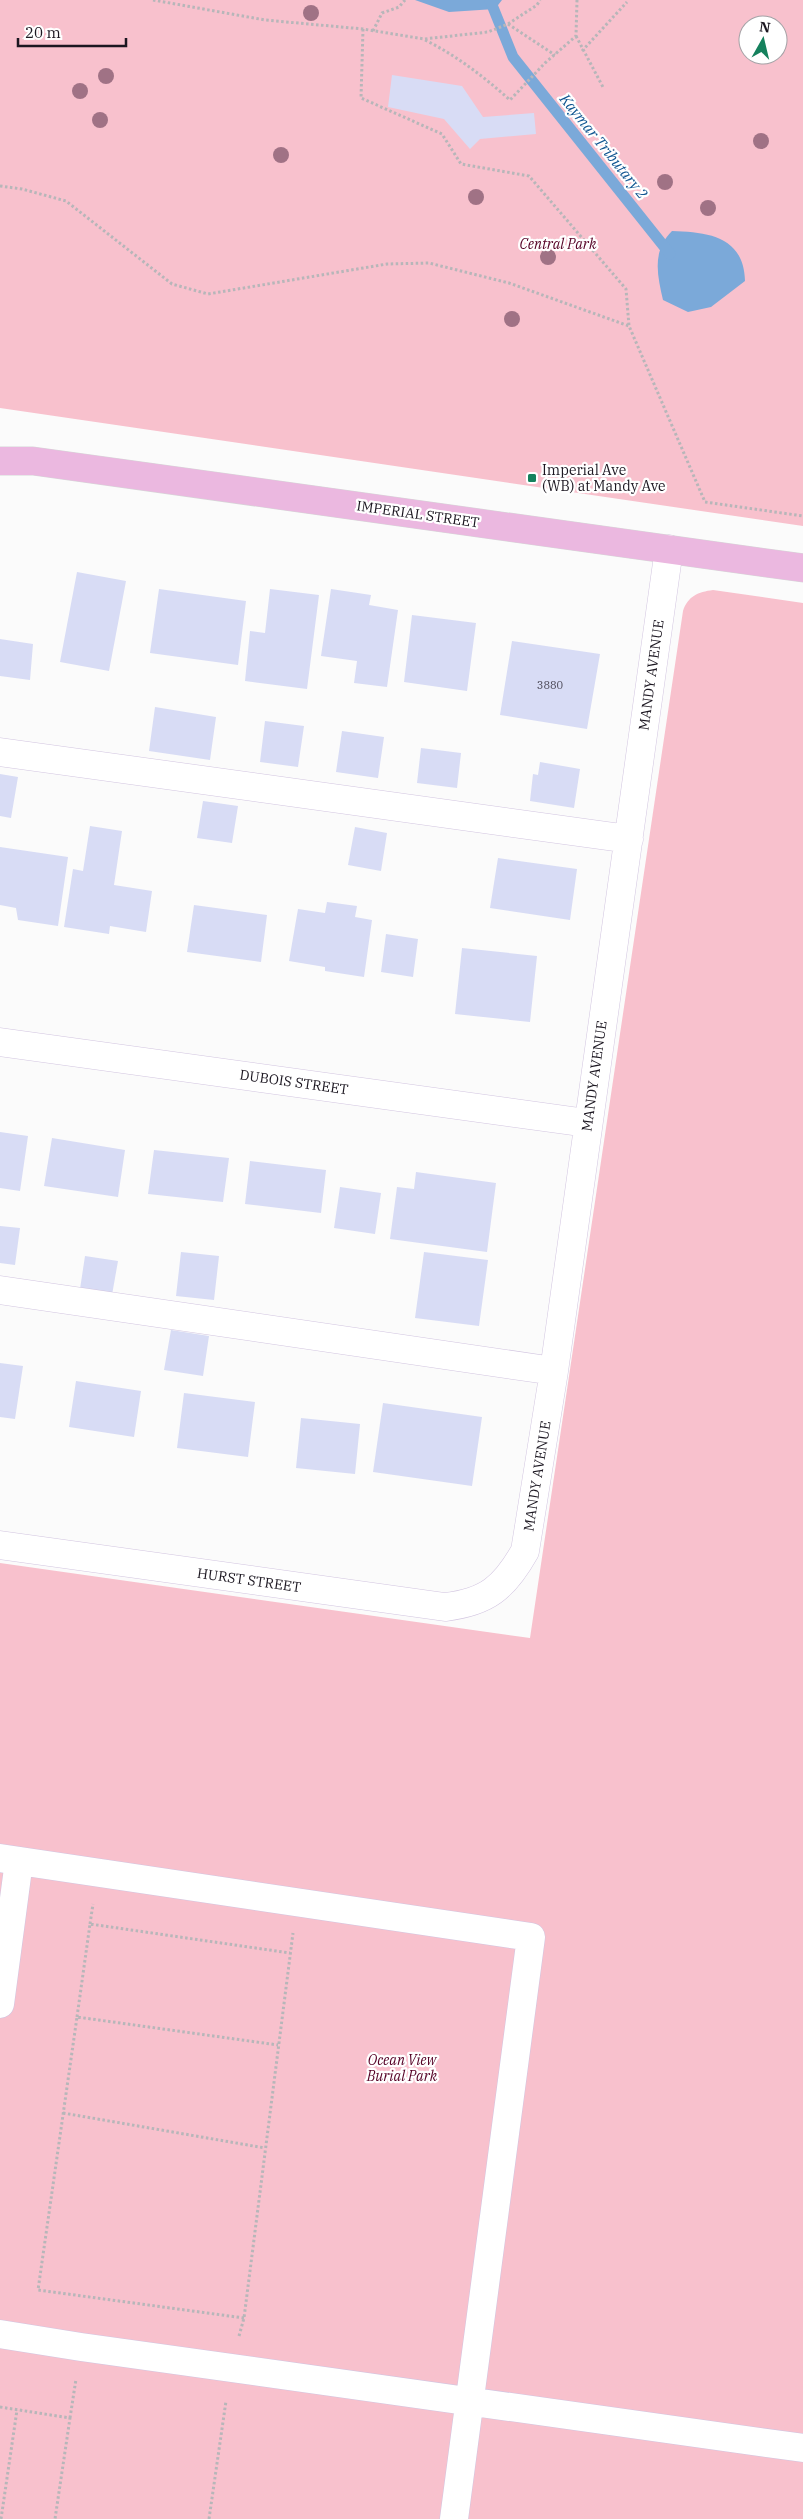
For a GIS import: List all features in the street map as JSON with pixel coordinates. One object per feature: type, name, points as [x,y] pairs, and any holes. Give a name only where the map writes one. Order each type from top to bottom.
[{"type":"main road","name":"IMPERIAL STREET","points":[[0,449],[33,461]]},
{"type":"main road","name":"IMPERIAL STREET","points":[[0,461],[33,461],[803,568]]},
{"type":"street","name":"MANDY AVENUE","points":[[494,1591],[512,1574],[525,1551],[554,1371],[587,1123],[629,840],[669,549]]},
{"type":"street","points":[[0,752],[629,840]]},
{"type":"street","name":"DUBOIS STREET","points":[[0,1042],[587,1123]]},
{"type":"street","points":[[0,1290],[554,1371]]},
{"type":"street","name":"HURST STREET","points":[[0,1545],[445,1608],[470,1604],[494,1591]]},
{"type":"street","points":[[0,2004],[10,1859],[531,1937],[454,2519]]},
{"type":"street","points":[[0,2334],[803,2448]]},
{"type":"path","points":[[154,0],[265,20],[363,29],[424,39],[488,32],[508,24],[537,5],[540,0]]},
{"type":"path","points":[[373,31],[382,13],[399,7],[405,0]]},
{"type":"path","points":[[577,0],[576,36],[604,89]]},
{"type":"path","points":[[582,50],[626,2]]},
{"type":"path","points":[[508,24],[555,55]]},
{"type":"path","points":[[363,29],[362,98],[442,134],[461,164],[529,176],[626,290],[629,326],[705,502],[803,516]]},
{"type":"path","points":[[424,39],[451,53],[481,74],[510,100],[545,63],[576,36]]},
{"type":"path","points":[[0,186],[22,189],[66,201],[172,284],[208,294],[386,264],[429,264],[509,283],[629,326]]},
{"type":"path","points":[[209,2519],[230,2368],[244,2318],[298,1901]]},
{"type":"path","points":[[244,2318],[38,2290],[90,1924],[290,1954]]},
{"type":"path","points":[[77,2017],[278,2045]]},
{"type":"path","points":[[63,2113],[266,2148]]},
{"type":"path","points":[[55,2519],[81,2347]]},
{"type":"path","points":[[0,2407],[70,2418]]},
{"type":"path","points":[[1,2519],[17,2410]]},
{"type":"green space","name":"Central Park","points":[[0,0],[803,0],[803,526],[0,408]]},
{"type":"green space","name":"Ocean View Burial Park","points":[[713,590],[803,603],[803,2519],[0,2519],[0,1563],[530,1638],[683,611],[691,598],[703,592]]},
{"type":"water","points":[[415,0],[502,0],[495,9],[449,12]]},
{"type":"water","points":[[672,231],[711,236],[731,246],[743,266],[745,281],[711,307],[688,312],[663,300],[658,272],[659,255],[661,247]]},
{"type":"building","points":[[392,75],[462,86],[483,117],[534,113],[536,134],[480,139],[470,149],[444,119],[388,107]]},
{"type":"building","points":[[77,572],[126,581],[109,671],[60,662]]},
{"type":"building","points":[[159,589],[246,601],[238,665],[150,653]]},
{"type":"building","points":[[270,589],[319,595],[307,689],[245,681],[250,631],[265,633]]},
{"type":"building","points":[[331,589],[371,595],[369,605],[398,610],[387,687],[354,683],[357,661],[321,656]]},
{"type":"building","points":[[412,615],[476,623],[467,691],[404,682]]},
{"type":"building","points":[[0,639],[33,644],[30,680],[0,676]]},
{"type":"building","points":[[512,641],[600,654],[587,729],[500,715]]},
{"type":"building","points":[[155,707],[216,717],[210,760],[149,751]]},
{"type":"building","points":[[265,721],[304,726],[298,767],[260,762]]},
{"type":"building","points":[[342,731],[384,737],[378,778],[336,772]]},
{"type":"building","points":[[421,748],[461,753],[457,788],[417,783]]},
{"type":"building","points":[[540,762],[580,769],[574,808],[530,801],[533,774],[538,775]]},
{"type":"building","points":[[0,774],[18,777],[11,818],[0,816]]},
{"type":"building","points":[[203,801],[238,806],[232,843],[197,838]]},
{"type":"building","points":[[90,826],[122,831],[114,885],[152,891],[146,932],[110,926],[109,934],[64,927],[73,869],[83,871]]},
{"type":"building","points":[[355,827],[387,833],[381,871],[348,865]]},
{"type":"building","points":[[0,847],[68,857],[58,926],[18,920],[16,908],[0,905]]},
{"type":"building","points":[[498,858],[577,869],[570,920],[490,908]]},
{"type":"building","points":[[327,902],[357,906],[355,917],[372,920],[364,977],[325,971],[325,967],[289,961],[298,909],[325,913]]},
{"type":"building","points":[[194,905],[267,915],[261,962],[187,952]]},
{"type":"building","points":[[386,934],[418,939],[413,977],[381,972]]},
{"type":"building","points":[[462,948],[537,956],[530,1022],[455,1014]]},
{"type":"building","points":[[0,1132],[28,1136],[20,1191],[0,1188]]},
{"type":"building","points":[[52,1138],[125,1150],[118,1197],[44,1186]]},
{"type":"building","points":[[154,1150],[229,1158],[223,1202],[148,1194]]},
{"type":"building","points":[[250,1161],[326,1170],[321,1213],[245,1204]]},
{"type":"building","points":[[416,1172],[496,1183],[487,1252],[390,1239],[397,1187],[414,1189]]},
{"type":"building","points":[[340,1187],[381,1193],[375,1234],[334,1228]]},
{"type":"building","points":[[0,1226],[20,1228],[15,1265],[0,1263]]},
{"type":"building","points":[[181,1252],[219,1256],[214,1300],[176,1296]]},
{"type":"building","points":[[424,1252],[488,1260],[479,1326],[415,1318]]},
{"type":"building","points":[[85,1256],[118,1261],[112,1295],[80,1289]]},
{"type":"building","points":[[171,1330],[209,1336],[203,1376],[164,1370]]},
{"type":"building","points":[[0,1363],[23,1366],[15,1419],[0,1417]]},
{"type":"building","points":[[76,1381],[141,1391],[134,1437],[69,1427]]},
{"type":"building","points":[[184,1393],[255,1402],[248,1457],[177,1448]]},
{"type":"building","points":[[383,1403],[482,1417],[472,1486],[373,1472]]},
{"type":"building","points":[[301,1418],[360,1424],[355,1474],[296,1468]]},
{"type":"waterway","name":"Kaymar Tributary 2","points":[[490,0],[513,57],[670,254]]},
{"type":"place","name":"Imperial Ave (WB) at Mandy Ave","points":[[532,478]]}]
